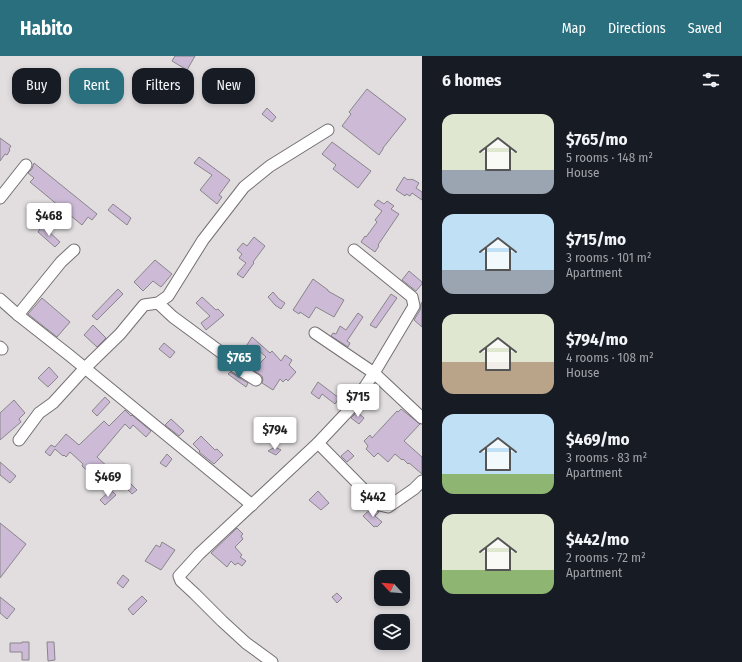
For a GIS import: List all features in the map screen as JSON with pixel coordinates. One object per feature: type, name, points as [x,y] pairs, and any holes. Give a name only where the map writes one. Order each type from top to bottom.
[{"type":"street","points":[[19,440],[39,413],[53,403],[85,368],[120,334],[144,305],[158,303],[168,296],[203,240],[244,187],[270,166],[328,130]]},
{"type":"street","points":[[0,198],[26,165]]},
{"type":"street","points":[[18,316],[61,262],[74,250]]},
{"type":"street","points":[[272,662],[246,643],[222,621],[181,581],[179,576],[199,554],[318,443],[350,409],[374,373],[414,306],[412,297],[354,250]]},
{"type":"street","points":[[0,299],[18,316],[85,368],[252,505]]},
{"type":"street","points":[[158,303],[173,317],[226,356],[234,366],[256,380]]},
{"type":"street","points":[[315,333],[374,373],[422,418]]},
{"type":"street","points":[[318,443],[379,505],[388,507],[414,489],[422,481]]},
{"type":"building","points":[[175,56],[195,56],[188,68],[184,68],[172,61]]},
{"type":"building","points":[[367,89],[406,119],[379,155],[342,126],[351,114],[349,112]]},
{"type":"building","points":[[267,108],[276,117],[272,122],[262,114]]},
{"type":"building","points":[[0,138],[11,146],[7,155],[5,154],[0,161]]},
{"type":"building","points":[[332,142],[371,171],[358,188],[333,169],[336,165],[322,154]]},
{"type":"building","points":[[199,157],[230,180],[219,195],[222,197],[217,204],[200,190],[212,175],[194,163]]},
{"type":"building","points":[[34,163],[97,214],[92,220],[88,217],[82,225],[30,182],[34,178],[28,173],[32,169]]},
{"type":"building","points":[[404,177],[408,180],[412,179],[419,183],[416,188],[422,192],[422,200],[412,193],[410,196],[406,194],[405,196],[396,190]]},
{"type":"building","points":[[378,200],[384,204],[387,201],[394,206],[391,209],[399,214],[378,245],[379,246],[375,252],[361,242],[377,222],[375,220],[382,211],[374,205]]},
{"type":"building","points":[[113,204],[131,218],[127,225],[108,210]]},
{"type":"building","points":[[41,227],[47,230],[60,242],[55,247],[38,232]]},
{"type":"building","points":[[254,237],[265,246],[243,278],[237,274],[246,263],[239,258],[242,254],[237,250],[243,243],[247,246]]},
{"type":"building","points":[[155,260],[172,274],[161,287],[153,281],[143,291],[134,282]]},
{"type":"building","points":[[409,271],[422,282],[416,291],[402,280]]},
{"type":"building","points":[[313,279],[328,291],[344,300],[334,317],[316,307],[309,318],[300,312],[299,314],[293,310]]},
{"type":"building","points":[[118,289],[123,294],[97,320],[92,316]]},
{"type":"building","points":[[273,292],[285,303],[281,309],[268,297]]},
{"type":"building","points":[[391,294],[397,298],[376,328],[370,325]]},
{"type":"building","points":[[202,297],[224,315],[206,330],[201,323],[210,316],[196,303]]},
{"type":"building","points":[[42,298],[70,322],[57,337],[28,314]]},
{"type":"building","points":[[422,302],[422,327],[414,320],[420,310]]},
{"type":"building","points":[[358,313],[363,317],[347,341],[350,343],[348,347],[331,336],[333,333],[336,334],[340,326],[346,330]]},
{"type":"building","points":[[93,325],[106,338],[97,347],[84,335]]},
{"type":"building","points":[[252,337],[270,353],[272,351],[281,361],[285,355],[292,360],[289,365],[296,372],[288,381],[286,379],[283,382],[280,379],[273,390],[262,383],[262,376],[253,370],[266,357],[255,347],[246,356],[247,357],[242,363],[234,354],[237,354],[247,345]]},
{"type":"building","points":[[164,343],[175,352],[170,358],[159,349]]},
{"type":"building","points":[[49,367],[58,377],[48,387],[38,378]]},
{"type":"building","points":[[230,372],[248,383],[246,387],[228,374]]},
{"type":"building","points":[[318,382],[339,398],[335,404],[322,394],[319,399],[311,393]]},
{"type":"building","points":[[105,397],[110,402],[97,416],[92,411]]},
{"type":"building","points":[[14,400],[25,413],[19,419],[21,422],[0,440],[0,413]]},
{"type":"building","points":[[401,409],[420,424],[404,441],[422,457],[422,474],[395,454],[388,462],[378,453],[374,457],[366,449],[368,446],[364,441],[370,435],[372,438],[397,411],[398,412]]},
{"type":"building","points":[[125,410],[151,431],[146,437],[133,425],[130,429],[125,424],[97,457],[110,469],[99,480],[82,466],[83,464],[70,452],[66,457],[55,449],[50,456],[45,452],[51,445],[55,447],[66,434],[79,445],[104,421],[109,426]]},
{"type":"building","points":[[357,412],[364,418],[359,424],[351,418]]},
{"type":"building","points":[[171,419],[184,431],[179,436],[165,425]]},
{"type":"building","points":[[201,436],[215,450],[217,449],[223,455],[214,464],[199,452],[200,451],[193,444]]},
{"type":"building","points":[[275,447],[281,450],[276,455],[268,451]]},
{"type":"building","points":[[348,450],[354,456],[347,462],[341,456]]},
{"type":"building","points":[[167,454],[172,459],[166,467],[160,463]]},
{"type":"building","points":[[0,462],[16,476],[10,483],[0,475]]},
{"type":"building","points":[[129,482],[137,490],[132,494],[125,487]]},
{"type":"building","points":[[111,490],[116,495],[105,505],[100,500]]},
{"type":"building","points":[[318,491],[329,503],[321,510],[309,500]]},
{"type":"building","points":[[372,508],[379,512],[375,516],[382,522],[377,527],[374,527],[363,516]]},
{"type":"building","points":[[0,523],[26,544],[0,578]]},
{"type":"building","points":[[237,528],[243,534],[241,536],[243,539],[235,547],[242,555],[240,557],[246,561],[242,566],[238,563],[235,565],[231,561],[227,567],[211,553]]},
{"type":"building","points":[[162,542],[175,550],[161,570],[145,561],[156,545],[160,547]]},
{"type":"building","points":[[123,575],[129,580],[123,588],[117,583]]},
{"type":"building","points":[[337,593],[342,598],[337,603],[332,597]]},
{"type":"building","points":[[142,596],[147,601],[133,615],[128,609]]},
{"type":"building","points":[[0,597],[15,609],[7,619],[0,613]]},
{"type":"building","points":[[29,642],[29,660],[22,660],[22,652],[10,652],[10,643]]},
{"type":"building","points":[[47,642],[54,642],[55,660],[48,661]]}]
